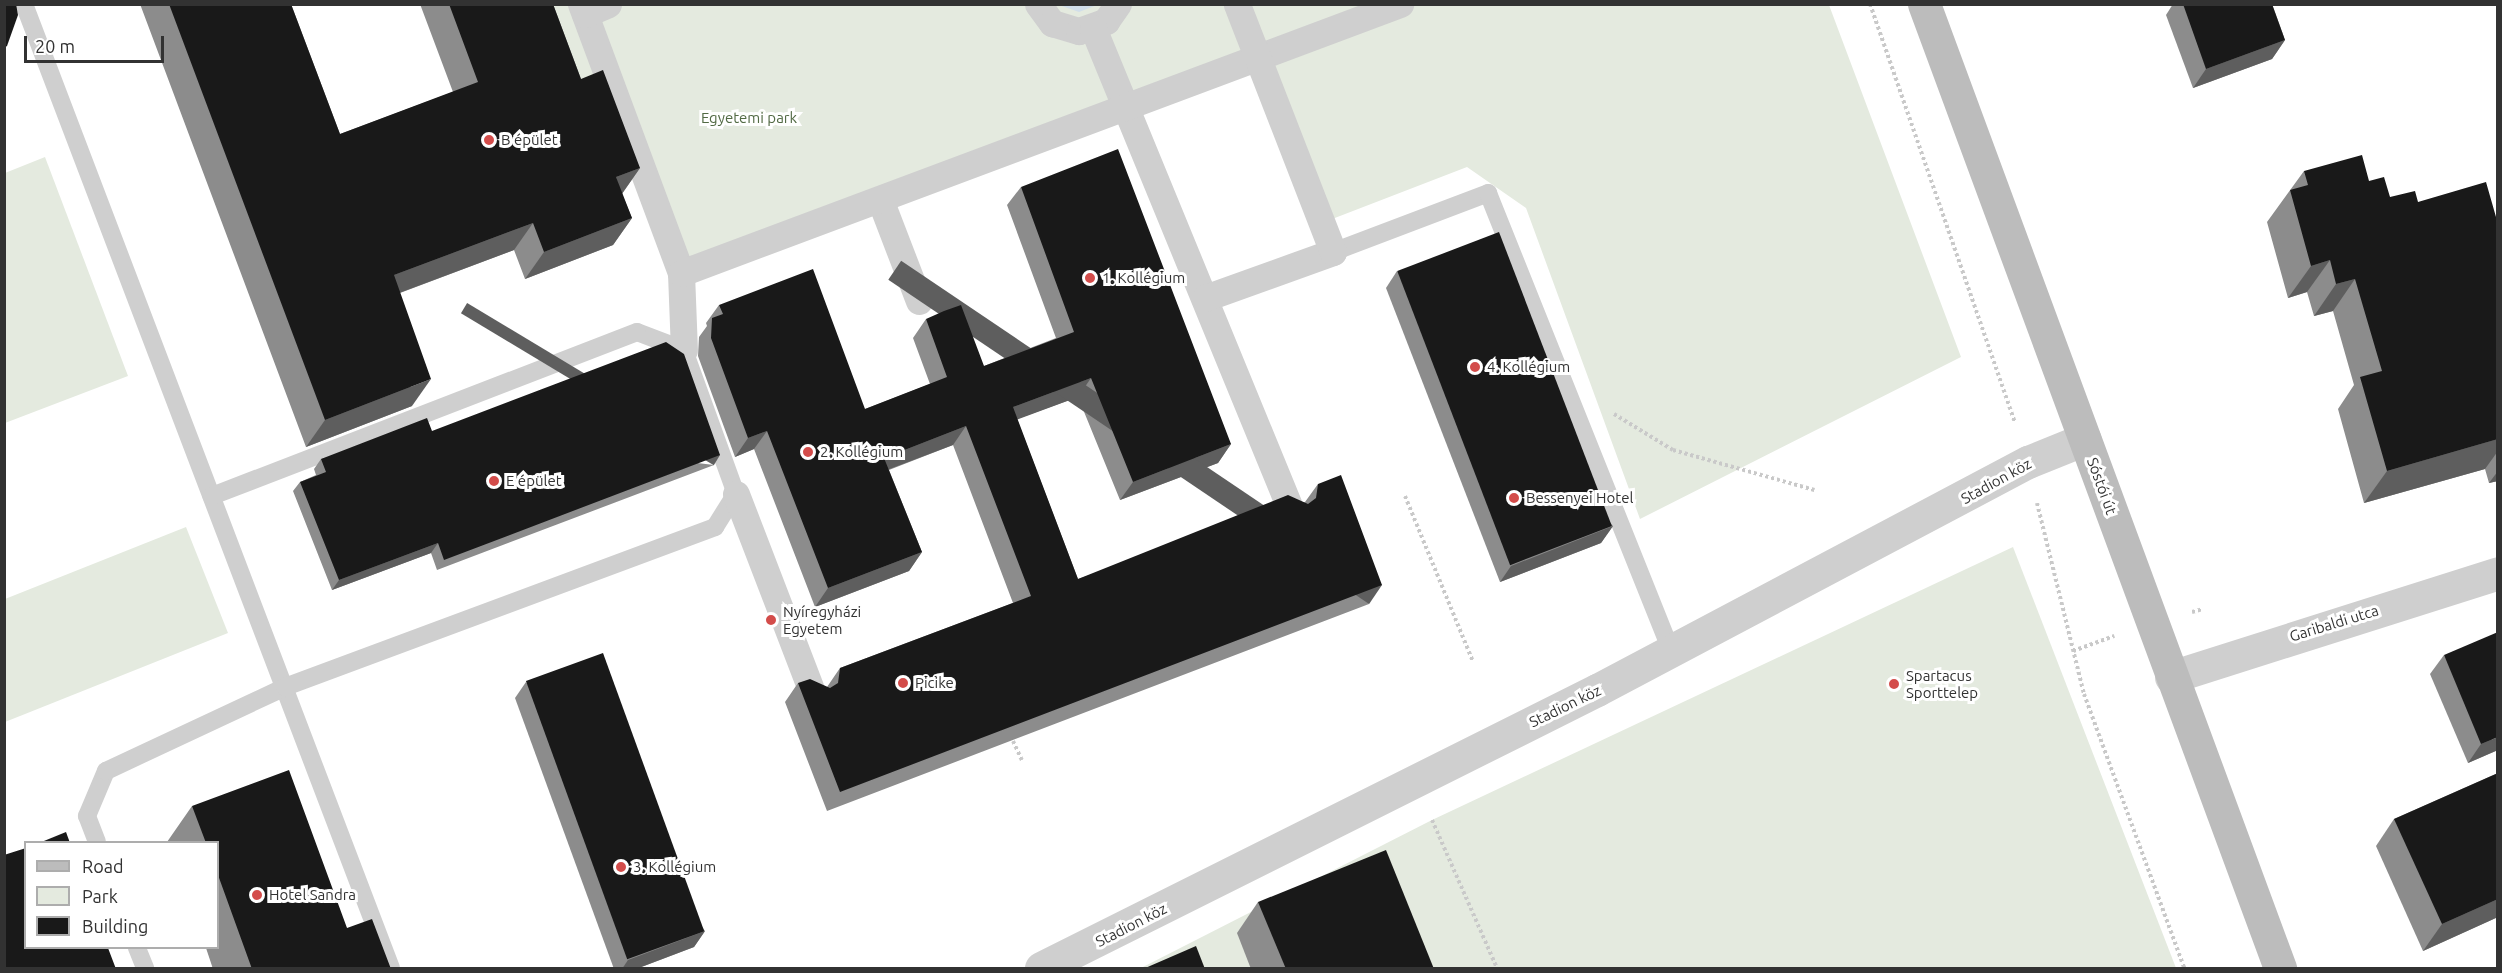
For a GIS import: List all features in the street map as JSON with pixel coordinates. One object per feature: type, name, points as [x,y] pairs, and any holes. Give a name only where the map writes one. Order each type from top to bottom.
[{"type":"main road","name":"Sóstói út","points":[[1924,4],[2280,969]]},
{"type":"street","points":[[1038,4],[1065,29],[1093,28],[1118,4]]},
{"type":"street","points":[[1205,298],[1333,252],[1257,60],[1238,4]]},
{"type":"street","points":[[681,273],[882,202],[1400,4]]},
{"type":"street","points":[[591,8],[681,273],[684,350]]},
{"type":"street","points":[[1093,28],[1128,108],[1290,508]]},
{"type":"street","points":[[882,202],[919,301]]},
{"type":"street","name":"Stadion köz","points":[[1061,964],[1671,651],[2028,462],[2085,439]]},
{"type":"street","points":[[736,494],[812,692]]},
{"type":"street","name":"Garibaldi utca","points":[[2171,677],[2498,573]]},
{"type":"lane","points":[[24,4],[391,969]]},
{"type":"lane","points":[[1333,252],[1488,193],[1671,651]]},
{"type":"lane","points":[[96,841],[87,816],[106,771],[285,687],[716,527],[736,494],[684,350],[637,332],[211,496]]},
{"type":"lane","points":[[137,949],[145,969]]},
{"type":"path","points":[[1870,4],[2028,462],[2084,694],[2184,969]]},
{"type":"path","points":[[1564,383],[1673,450],[1814,490]]},
{"type":"path","points":[[1405,496],[1473,662]]},
{"type":"path","points":[[1013,741],[1023,760]]},
{"type":"path","points":[[1432,820],[1497,969]]},
{"type":"green space","name":"Egyetemi park","points":[[524,5],[1829,5],[1961,357],[1640,519],[1526,208],[1467,167],[1327,221],[1264,65],[684,262]]},
{"type":"green space","points":[[45,157],[128,376],[5,423],[5,173]]},
{"type":"green space","points":[[186,527],[228,633],[5,722],[5,599]]},
{"type":"green space","name":"Spartacus Sporttelep","points":[[2013,547],[2176,968],[1141,968],[1432,820]]},
{"type":"shaded area","points":[[1059,5],[1097,5],[1079,12]]},
{"type":"building","points":[[4,4],[16,4],[18,15],[7,46],[4,48]]},
{"type":"building","points":[[169,4],[291,4],[340,134],[478,82],[449,4],[553,4],[581,79],[603,70],[640,168],[616,177],[632,218],[544,252],[533,223],[394,275],[431,379],[325,420]]},
{"type":"building","points":[[2183,4],[2272,4],[2285,40],[2206,69]]},
{"type":"building","points":[[1118,149],[1231,444],[1133,482],[1091,378],[1013,407],[1078,579],[1288,495],[1308,504],[1316,498],[1318,484],[1341,475],[1382,585],[840,792],[798,683],[810,679],[830,688],[838,683],[840,668],[1031,596],[966,426],[884,458],[922,552],[828,588],[767,431],[748,438],[711,338],[712,318],[723,314],[719,305],[813,269],[865,409],[947,377],[926,319],[944,311],[961,305],[984,366],[1074,332],[1021,187]]},
{"type":"building","points":[[2362,155],[2369,181],[2384,177],[2390,197],[2415,191],[2418,202],[2486,182],[2498,224],[2498,439],[2387,471],[2360,377],[2382,371],[2355,279],[2336,284],[2330,260],[2311,266],[2290,190],[2308,185],[2304,171]]},
{"type":"building","name":"4. Kollégium","points":[[1499,232],[1612,526],[1510,565],[1397,271]]},
{"type":"building","name":"E épület","points":[[666,342],[684,354],[720,455],[444,560],[438,543],[339,580],[300,482],[326,472],[321,459],[427,418],[432,431]]},
{"type":"building","points":[[2498,632],[2498,737],[2481,744],[2444,655]]},
{"type":"building","name":"3. Kollégium","points":[[603,653],[704,931],[627,959],[526,681]]},
{"type":"building","points":[[289,770],[347,928],[372,919],[391,969],[252,969],[219,878],[219,841],[205,841],[192,806]]},
{"type":"building","points":[[2498,773],[2498,899],[2442,924],[2394,819]]},
{"type":"building","points":[[66,832],[69,841],[44,841]]},
{"type":"building","points":[[24,849],[24,949],[108,949],[116,969],[4,969],[4,855]]},
{"type":"building","points":[[1386,850],[1434,969],[1286,969],[1258,902]]},
{"type":"building","points":[[1196,946],[1205,969],[1143,969]]},
{"type":"place","name":"B épület","points":[[489,140]]},
{"type":"place","name":"1. Kollégium","points":[[1090,278]]},
{"type":"place","name":"4. Kollégium","points":[[1475,367]]},
{"type":"place","name":"2. Kollégium","points":[[808,452]]},
{"type":"place","name":"E épület","points":[[494,481]]},
{"type":"place","name":"Bessenyei Hotel","points":[[1514,498]]},
{"type":"place","name":"Nyíregyházi Egyetem","points":[[771,620]]},
{"type":"place","name":"Picike","points":[[903,683]]},
{"type":"place","name":"Spartacus Sporttelep","points":[[1894,684]]},
{"type":"place","name":"3. Kollégium","points":[[621,867]]},
{"type":"place","name":"Hotel Sandra","points":[[257,895]]}]
